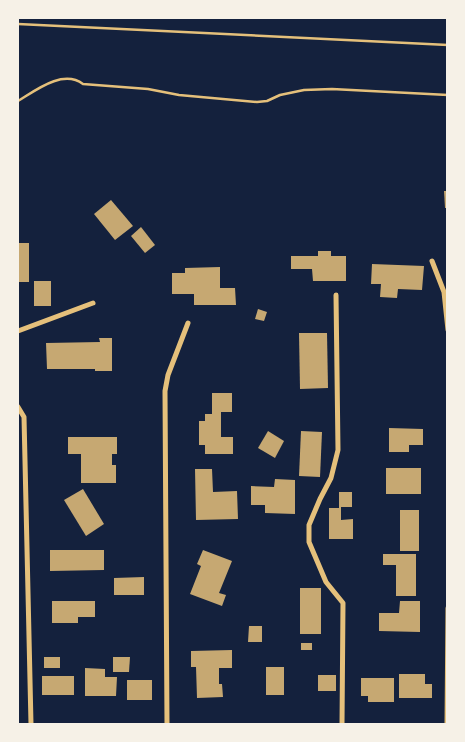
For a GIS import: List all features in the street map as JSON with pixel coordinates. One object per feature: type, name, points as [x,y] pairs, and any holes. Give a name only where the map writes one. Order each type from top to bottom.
[{"type":"street","points":[[432,262],[444,292],[448,330]]},
{"type":"street","points":[[336,295],[338,450],[331,478],[320,498],[309,526],[309,542],[326,582],[343,603],[342,724]]},
{"type":"street","points":[[18,330],[93,302]]},
{"type":"street","points":[[167,724],[165,391],[168,375],[188,323]]},
{"type":"street","points":[[18,407],[24,417],[31,724]]},
{"type":"street","points":[[447,724],[448,608]]},
{"type":"path","points":[[18,24],[448,45]]},
{"type":"path","points":[[18,101],[55,80],[77,79],[83,84],[148,89],[179,95],[257,102],[280,95],[332,89],[448,95]]},
{"type":"building","points":[[444,191],[448,191],[448,208],[445,208]]},
{"type":"building","points":[[111,200],[133,226],[115,240],[94,214]]},
{"type":"building","points":[[141,227],[155,245],[145,253],[131,236]]},
{"type":"building","points":[[18,243],[29,243],[29,282],[18,282]]},
{"type":"building","points":[[318,251],[331,251],[331,256],[346,256],[346,281],[313,281],[312,269],[291,269],[291,256],[318,256]]},
{"type":"building","points":[[372,264],[424,266],[422,290],[398,289],[397,298],[380,297],[381,284],[371,284]]},
{"type":"building","points":[[220,267],[220,288],[235,288],[236,305],[194,305],[194,294],[172,294],[172,273],[185,273],[185,268]]},
{"type":"building","points":[[34,281],[51,281],[51,306],[34,306]]},
{"type":"building","points":[[258,309],[267,312],[264,321],[255,319]]},
{"type":"building","points":[[299,333],[327,333],[328,388],[300,389]]},
{"type":"building","points":[[99,338],[112,338],[112,371],[47,369],[46,343],[100,342]]},
{"type":"building","points":[[212,393],[232,393],[232,412],[221,412],[221,437],[233,437],[233,454],[205,454],[205,445],[199,445],[199,421],[205,421],[205,414],[212,414]]},
{"type":"building","points":[[389,428],[423,429],[423,445],[409,445],[409,452],[389,452]]},
{"type":"building","points":[[268,431],[284,441],[275,458],[258,448]]},
{"type":"building","points":[[301,431],[322,432],[320,477],[299,476]]},
{"type":"building","points":[[68,437],[117,437],[117,454],[112,454],[112,465],[116,465],[116,483],[81,483],[81,454],[68,454]]},
{"type":"building","points":[[386,468],[421,468],[421,494],[386,494]]},
{"type":"building","points":[[195,469],[212,469],[213,492],[237,491],[238,519],[196,520]]},
{"type":"building","points":[[275,479],[295,480],[295,514],[265,513],[265,505],[251,505],[251,486],[274,487]]},
{"type":"building","points":[[83,489],[104,524],[86,536],[64,500]]},
{"type":"building","points":[[339,492],[352,492],[352,507],[341,507],[341,520],[353,519],[353,539],[329,539],[329,508],[339,508]]},
{"type":"building","points":[[400,510],[419,510],[419,551],[400,551]]},
{"type":"building","points":[[50,550],[104,550],[104,570],[50,571]]},
{"type":"building","points":[[203,550],[232,561],[219,593],[226,595],[222,606],[190,594],[201,566],[197,564]]},
{"type":"building","points":[[383,554],[416,554],[416,596],[396,596],[396,565],[383,565]]},
{"type":"building","points":[[144,577],[144,595],[114,595],[114,578]]},
{"type":"building","points":[[300,588],[321,588],[321,634],[300,634]]},
{"type":"building","points":[[52,601],[95,601],[95,617],[78,617],[78,623],[52,623]]},
{"type":"building","points":[[400,601],[420,601],[420,632],[379,631],[379,613],[399,613]]},
{"type":"building","points":[[249,626],[262,626],[262,642],[248,642]]},
{"type":"building","points":[[301,643],[312,643],[312,650],[301,650]]},
{"type":"building","points":[[232,650],[232,668],[219,668],[219,684],[222,684],[223,697],[197,698],[196,667],[191,667],[191,651]]},
{"type":"building","points":[[44,657],[60,657],[60,668],[44,668]]},
{"type":"building","points":[[113,657],[130,657],[129,672],[113,672]]},
{"type":"building","points":[[266,667],[284,667],[284,695],[266,695]]},
{"type":"building","points":[[85,668],[105,669],[105,677],[117,677],[116,696],[85,696]]},
{"type":"building","points":[[399,674],[425,674],[425,684],[432,684],[432,698],[399,698]]},
{"type":"building","points":[[318,675],[336,675],[336,691],[318,691]]},
{"type":"building","points":[[42,676],[74,676],[74,695],[42,695]]},
{"type":"building","points":[[361,678],[394,678],[394,702],[368,702],[368,696],[361,696]]},
{"type":"building","points":[[127,680],[152,680],[152,700],[127,700]]}]
